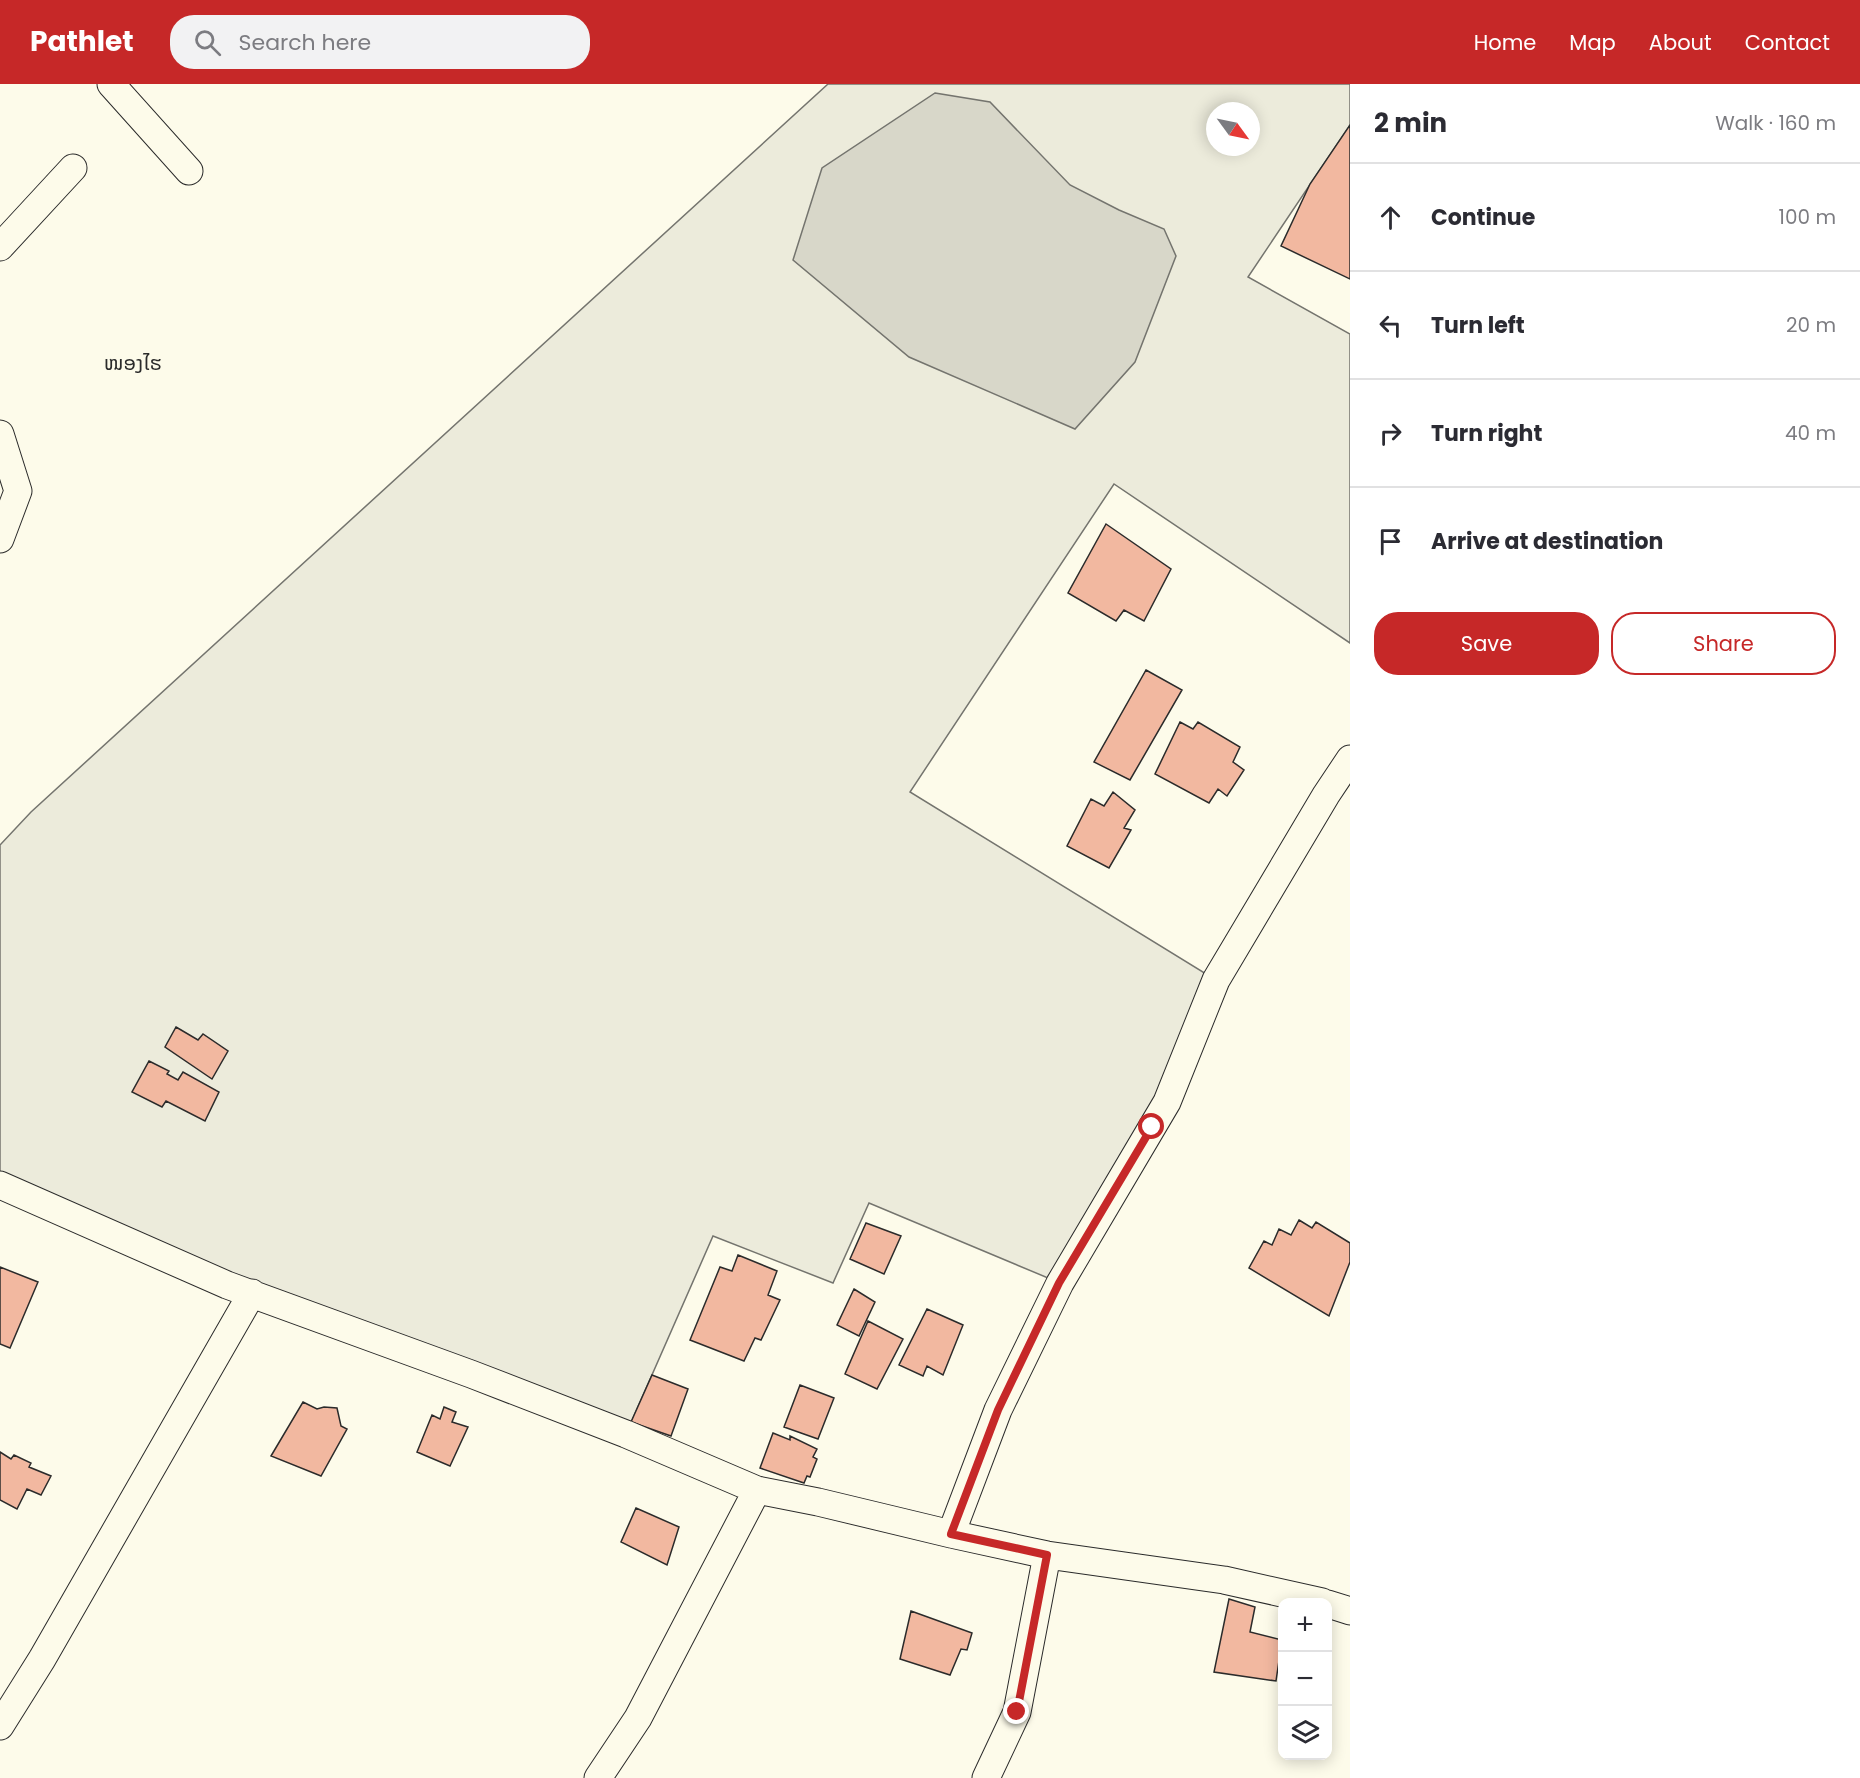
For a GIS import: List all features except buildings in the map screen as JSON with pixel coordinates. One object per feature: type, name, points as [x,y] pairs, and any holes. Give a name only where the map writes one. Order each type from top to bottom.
[{"type":"street","points":[[111,84],[189,171]]},
{"type":"street","points":[[0,247],[73,168]]},
{"type":"street","points":[[0,434],[18,491],[0,540]]},
{"type":"street","points":[[951,1534],[998,1410],[1059,1283],[1167,1102],[1216,980],[1326,795],[1350,759]]},
{"type":"street","points":[[0,1185],[227,1285],[626,1434],[757,1490],[1047,1555],[1224,1580],[1304,1598]]},
{"type":"street","points":[[0,1726],[42,1659],[252,1293]]},
{"type":"street","points":[[598,1778],[638,1718],[757,1490]]},
{"type":"street","points":[[986,1778],[1017,1712],[1047,1555]]},
{"type":"street","points":[[1332,1605],[1350,1611]]},
{"type":"shaded area","points":[[828,84],[1350,84],[1350,125],[1248,277],[1350,334],[1350,643],[1114,484],[910,792],[1216,980],[1060,1283],[869,1203],[833,1283],[713,1236],[626,1434],[0,1185],[0,845],[31,812]]},
{"type":"shaded area","points":[[935,93],[990,102],[1070,185],[1119,210],[1164,229],[1176,256],[1135,362],[1075,429],[909,357],[793,260],[822,168]]},
{"type":"district","name":"ໜອງໄຮ","points":[[133,363]]},
{"type":"route","points":[[1017,1712],[1047,1555],[951,1534],[998,1410],[1059,1283],[1152,1127]]}]
